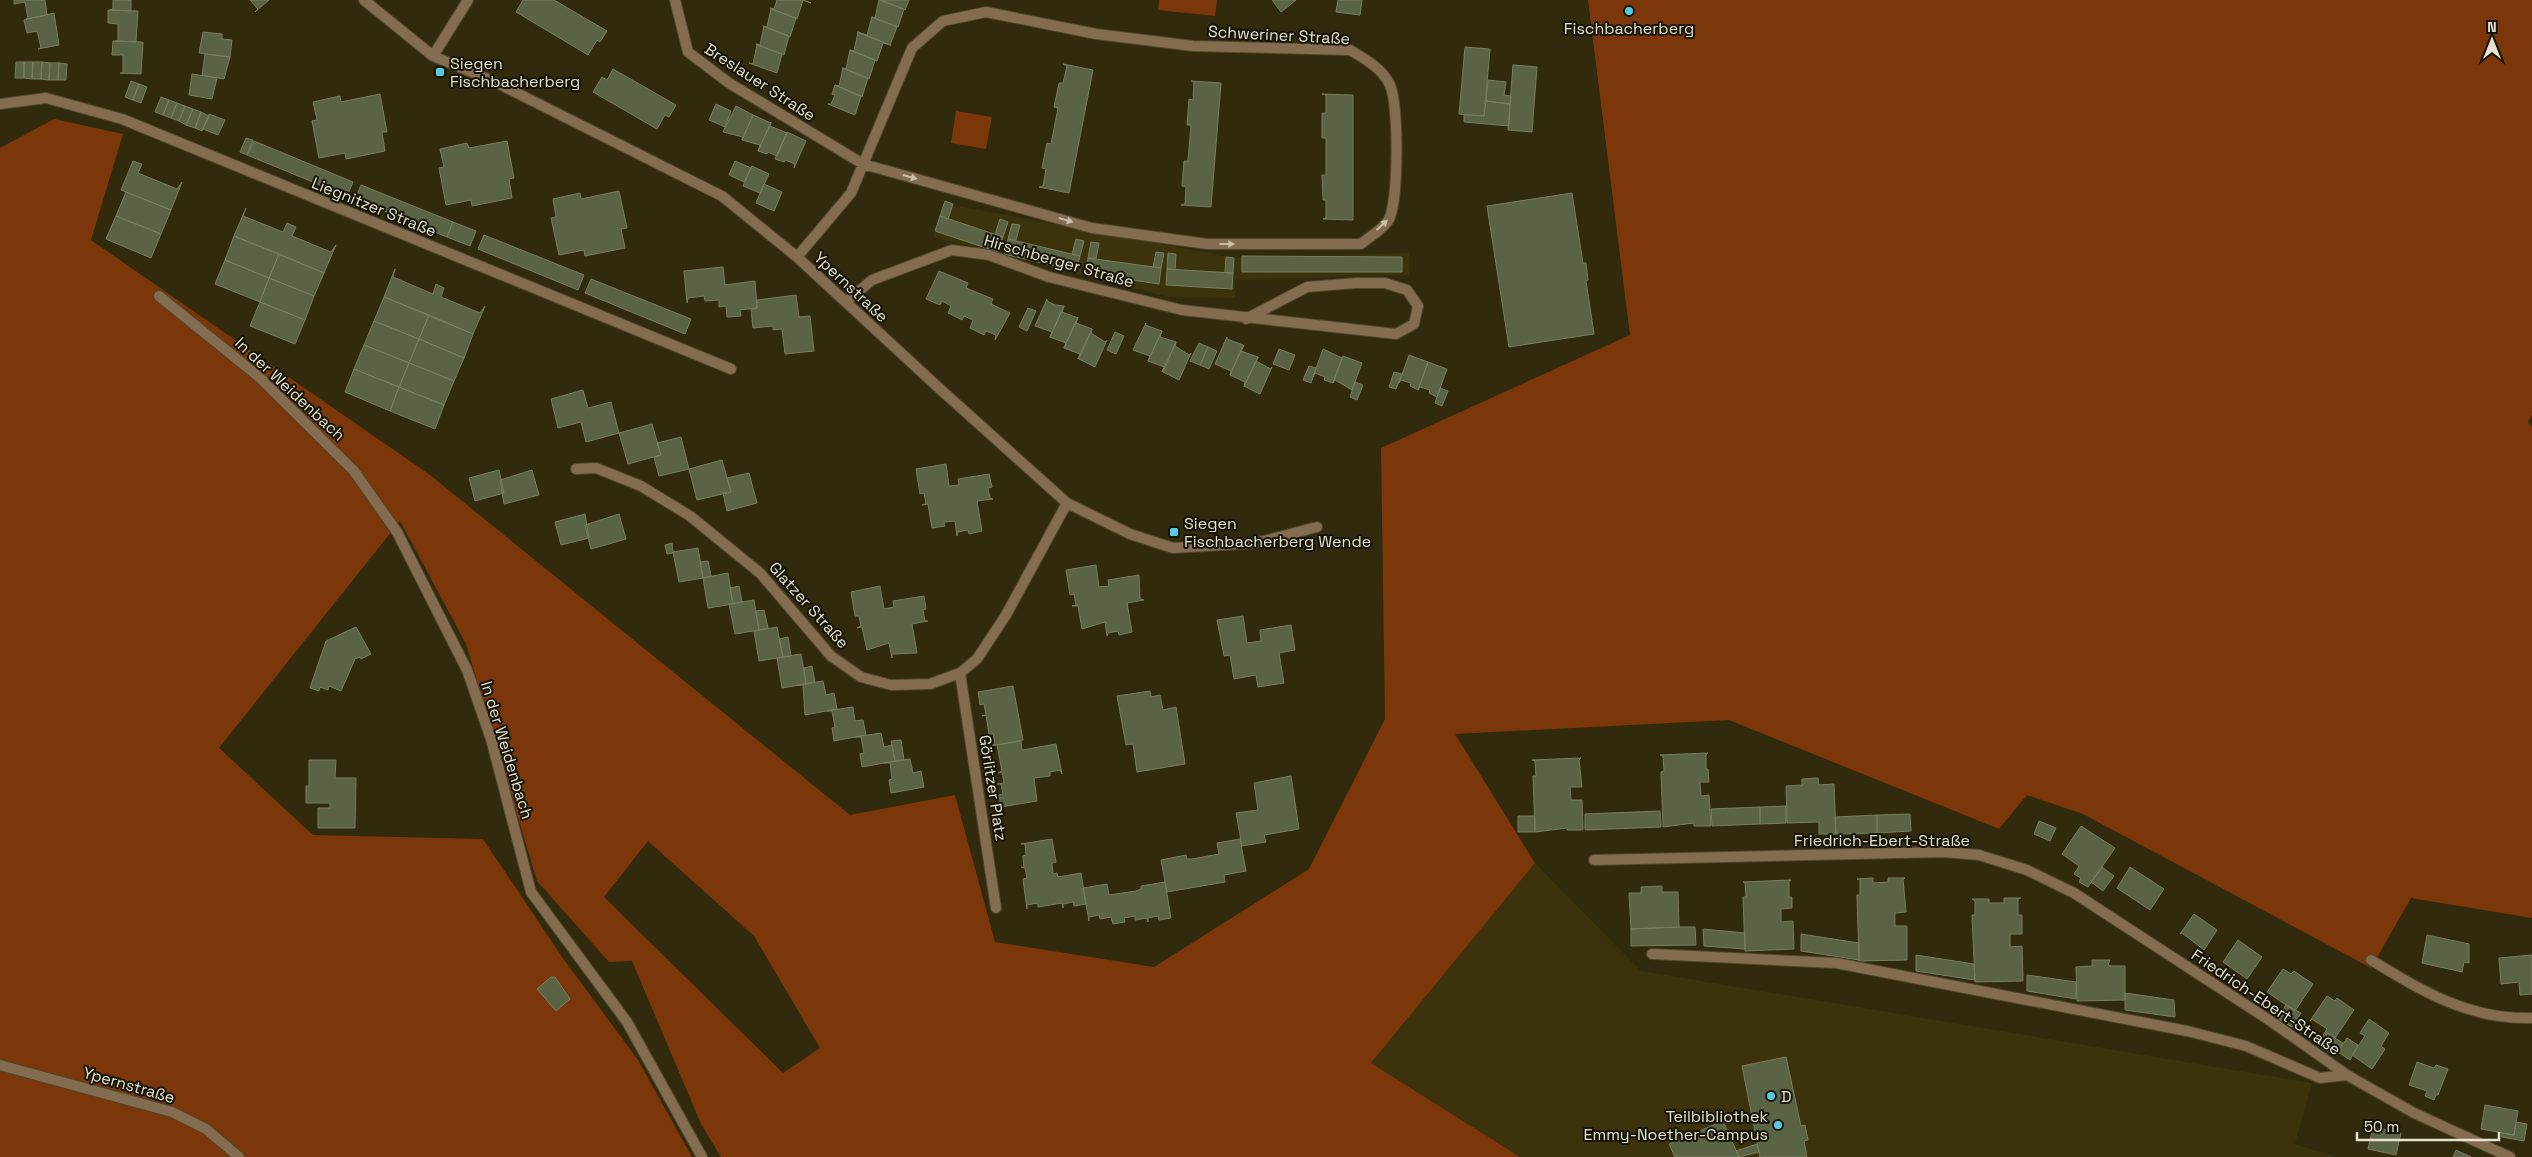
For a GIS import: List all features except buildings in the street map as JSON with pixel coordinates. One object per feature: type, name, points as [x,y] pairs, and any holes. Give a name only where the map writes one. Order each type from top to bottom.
[{"type":"street","name":"Ypernstraße","points":[[364,0],[433,56],[495,82],[722,196],[797,257],[1067,503],[1130,534],[1173,548],[1256,543],[1317,527]]},
{"type":"street","points":[[433,56],[468,0]]},
{"type":"street","name":"Breslauer Straße","points":[[676,0],[688,52],[729,84],[863,164]]},
{"type":"street","name":"Schweriner Straße","points":[[797,257],[851,193],[863,164],[912,48],[943,21],[986,12],[1096,34],[1193,46],[1350,50],[1372,62],[1390,85],[1395,109],[1396,181],[1388,221],[1362,244],[1207,244],[1092,228],[863,164]]},
{"type":"street","name":"Liegnitzer Straße","points":[[0,104],[46,98],[122,119],[732,369]]},
{"type":"street","name":"Hirschberger Straße","points":[[846,302],[872,280],[952,250],[989,255],[1049,277],[1173,308],[1246,319],[1396,334],[1414,324],[1418,306],[1407,290],[1385,283],[1356,283],[1307,287],[1246,319]]},
{"type":"street","name":"In der Weidenbach","points":[[159,296],[258,376],[354,471],[397,532],[467,670],[491,739],[531,892],[627,1022],[702,1157]]},
{"type":"street","name":"Glatzer Straße","points":[[576,469],[596,468],[632,483],[690,516],[760,573],[831,656],[861,677],[891,686],[930,684],[960,673],[977,659],[1001,622],[1067,503]]},
{"type":"street","name":"Görlitzer Platz","points":[[960,673],[996,908]]},
{"type":"street","name":"Friedrich-Ebert-Straße","points":[[1594,860],[1942,852],[1979,855],[2027,870],[2074,893],[2269,1020],[2347,1075],[2414,1113],[2510,1157]]},
{"type":"street","name":"Friedrich-Ebert-Straße","points":[[1652,954],[1836,963],[2187,1031],[2246,1046],[2320,1078],[2347,1075]]},
{"type":"street","points":[[2370,960],[2420,990],[2470,1012],[2512,1019],[2532,1018]]},
{"type":"street","name":"Ypernstraße","points":[[0,1065],[172,1112],[206,1129],[239,1157]]},
{"type":"shaded area","points":[[1159,0],[1217,0],[1215,16],[1158,10]]},
{"type":"shaded area","points":[[1588,0],[2532,0],[2532,415],[2528,422],[2532,427],[2532,918],[2411,898],[2371,968],[2083,814],[2027,795],[1999,829],[1729,720],[1455,734],[1535,863],[1371,1063],[1520,1157],[721,1157],[701,1124],[632,961],[609,962],[537,881],[466,644],[400,521],[219,748],[313,835],[483,839],[562,957],[638,1060],[692,1157],[0,1157],[0,148],[54,119],[123,134],[91,240],[430,475],[850,815],[955,795],[995,942],[1154,967],[1309,869],[1385,719],[1381,448],[1630,335]],"holes":[[[648,841],[754,936],[820,1048],[783,1073],[604,897]]]},
{"type":"shaded area","points":[[956,111],[992,117],[986,149],[951,143]]},
{"type":"shaded area","points":[[947,204],[1235,258],[1409,253],[1409,275],[1235,280],[1235,298],[1168,297],[933,237]]},
{"type":"shaded area","points":[[1535,863],[1641,971],[2312,1083],[2295,1144],[2335,1157],[1520,1157],[1371,1063]]},
{"type":"place","name":"Fischbacherberg","points":[[1629,11]]},
{"type":"place","name":"Siegen Fischbacherberg","points":[[440,72]]},
{"type":"place","name":"Siegen Fischbacherberg Wende","points":[[1174,532]]},
{"type":"place","name":"D","points":[[1771,1096]]},
{"type":"place","name":"Teilbibliothek Emmy-Noether-Campus","points":[[1778,1125]]}]
